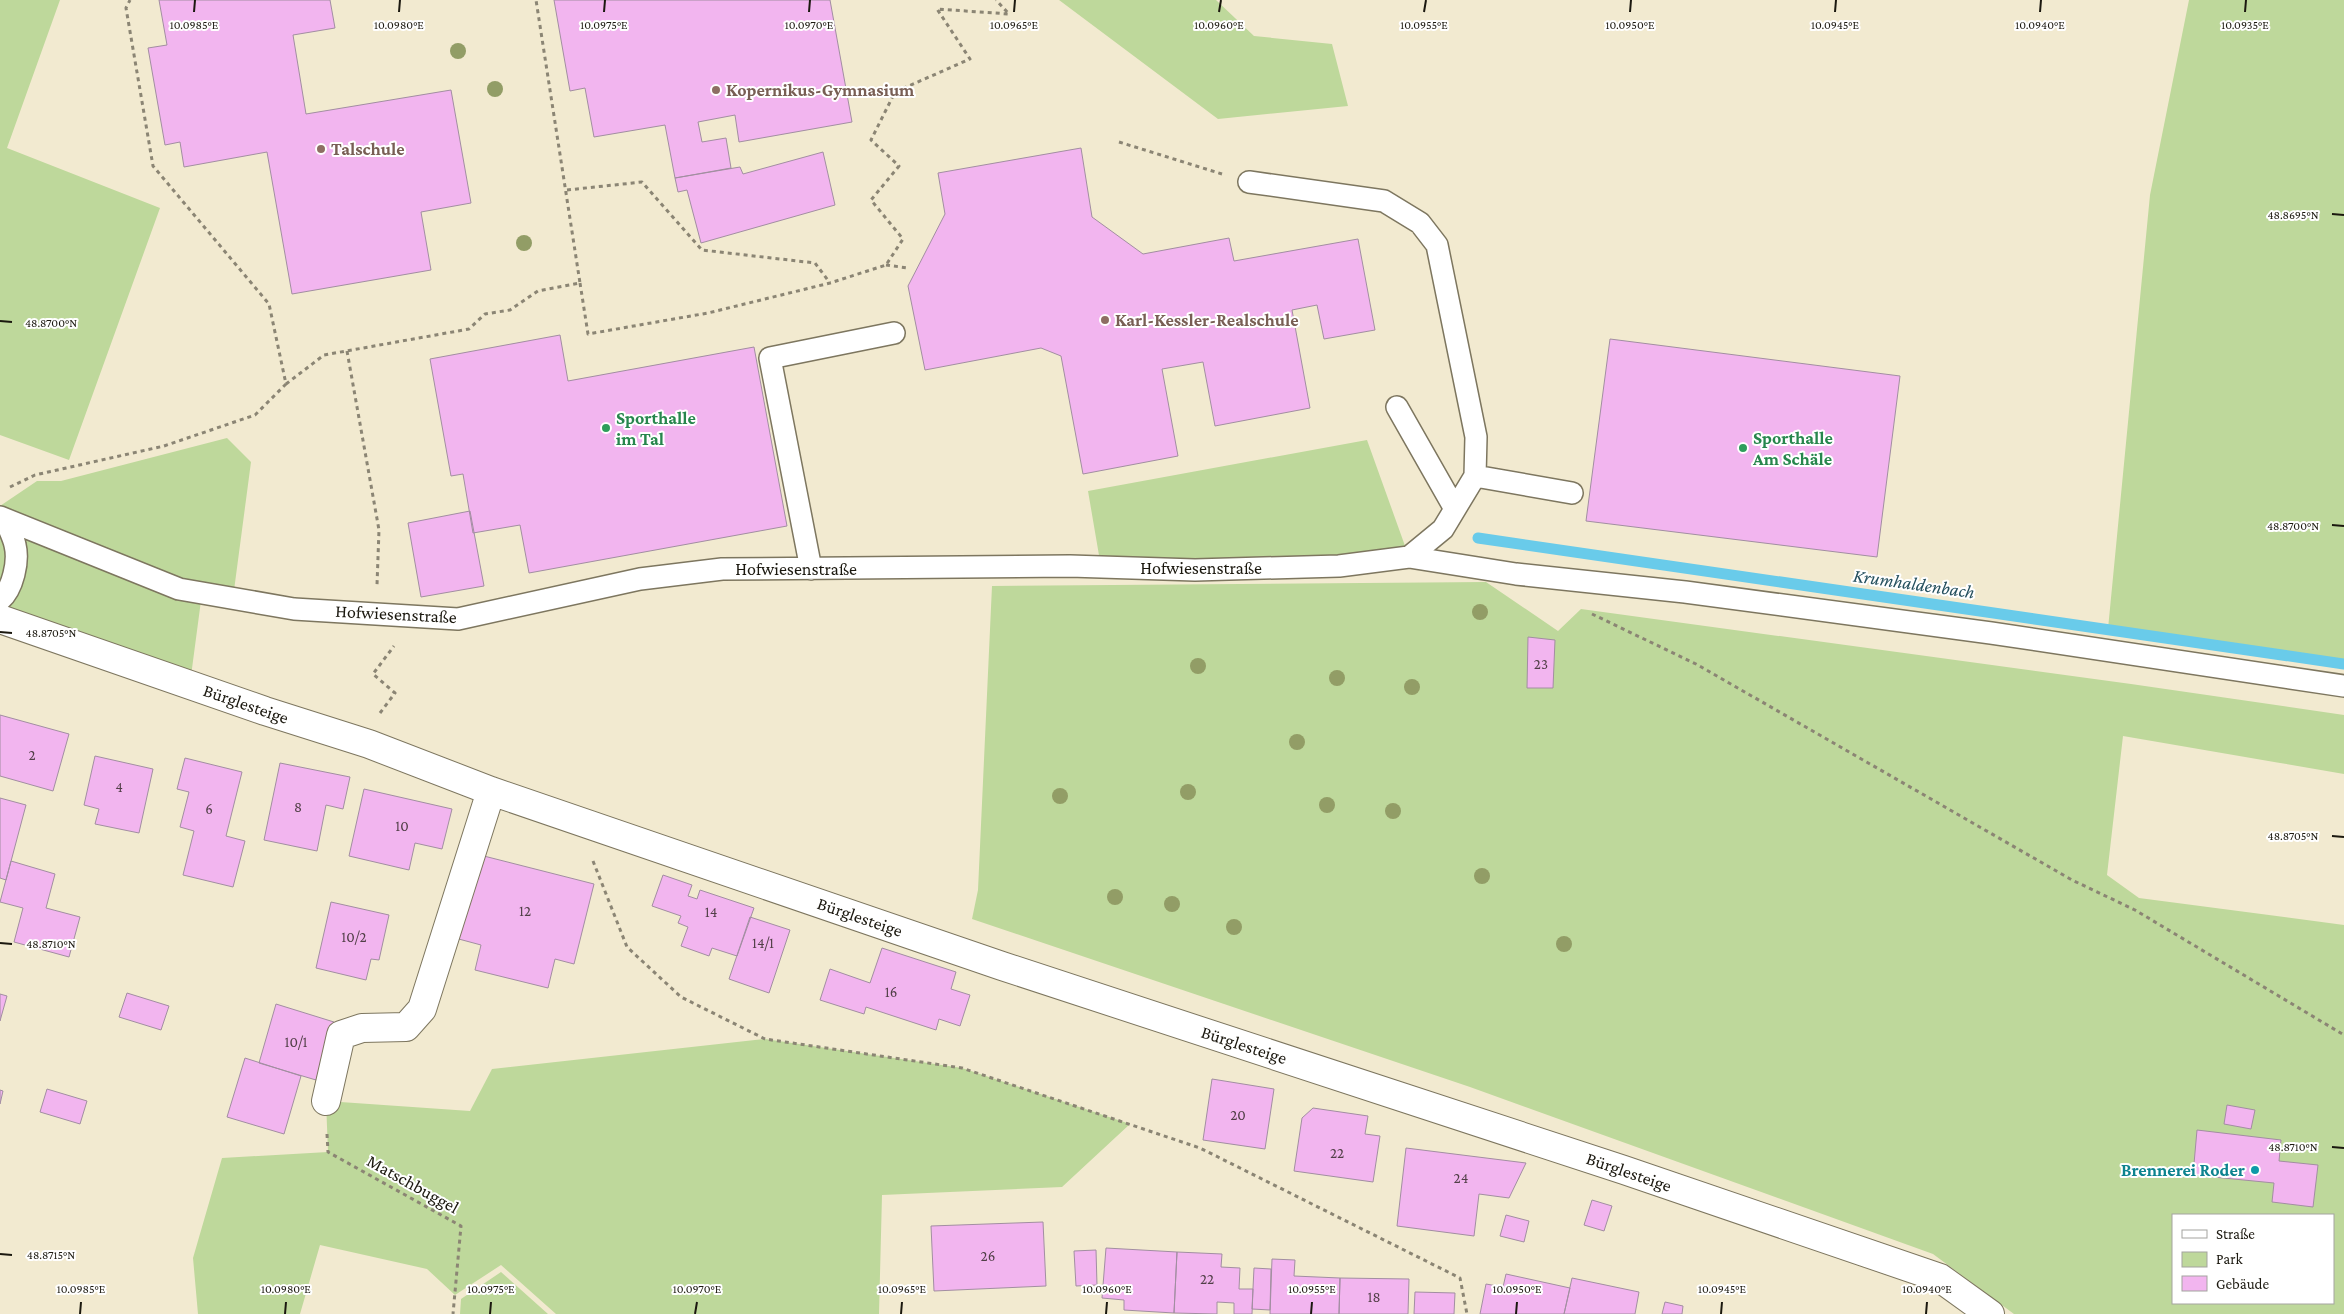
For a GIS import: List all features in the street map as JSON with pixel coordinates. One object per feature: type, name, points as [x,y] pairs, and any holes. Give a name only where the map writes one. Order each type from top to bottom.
[{"type":"street","name":"Bürglesteige","points":[[0,619],[266,711],[369,744],[491,791],[1002,966],[1624,1170],[1940,1278],[1990,1314]]},
{"type":"street","points":[[326,1101],[341,1036],[362,1028],[406,1028],[422,1009],[491,791]]},
{"type":"lane","points":[[1249,182],[1384,201],[1420,223],[1437,246],[1476,437],[1474,476],[1443,529],[1409,557]]},
{"type":"lane","points":[[811,569],[770,358],[894,333]]},
{"type":"lane","points":[[1396,407],[1455,509]]},
{"type":"lane","points":[[1474,476],[1572,493]]},
{"type":"lane","points":[[0,600],[4,596],[14,571],[15,546],[2,518]]},
{"type":"lane","name":"Hofwiesenstraße","points":[[2,518],[179,589],[294,609],[416,618],[458,619],[640,579],[722,569],[1070,566],[1195,570],[1339,566],[1409,557],[1516,574],[1685,592],[1991,633],[2344,686]]},
{"type":"path","points":[[130,0],[126,8],[153,166],[269,304],[286,384]]},
{"type":"path","points":[[536,0],[588,334],[708,313],[830,282],[886,265],[908,268]]},
{"type":"path","points":[[886,265],[903,239],[871,200],[899,166],[871,140],[895,92],[970,59],[937,9],[1009,14],[996,0]]},
{"type":"path","points":[[1119,142],[1249,182]]},
{"type":"path","points":[[566,190],[642,182],[702,250],[815,263],[830,282]]},
{"type":"path","points":[[9,488],[35,475],[164,446],[255,415],[286,384],[324,355],[470,329],[485,314],[510,310],[538,290],[580,283]]},
{"type":"path","points":[[347,351],[379,530],[376,614]]},
{"type":"path","points":[[1590,613],[1696,664],[2072,880],[2135,910],[2344,1034]]},
{"type":"path","points":[[369,744],[379,716],[395,693],[373,674],[416,618]]},
{"type":"path","points":[[576,820],[628,947],[680,997],[765,1039],[962,1068],[1200,1148],[1460,1278],[1467,1314]]},
{"type":"path","name":"Matschbuggel","points":[[328,1152],[461,1226],[454,1314]]},
{"type":"green space","points":[[0,0],[60,0],[7,148],[160,208],[69,460],[0,435]]},
{"type":"green space","points":[[1059,0],[1216,0],[1254,36],[1332,44],[1348,106],[1218,119]]},
{"type":"green space","points":[[2189,0],[2344,0],[2344,664],[2108,629],[2150,195]]},
{"type":"green space","points":[[227,438],[251,462],[233,598],[202,593],[191,676],[0,609],[0,506],[37,481],[61,481]]},
{"type":"green space","points":[[1367,440],[1409,557],[1101,567],[1088,491]]},
{"type":"green space","points":[[1486,582],[1558,631],[1581,609],[2344,715],[2344,774],[2123,736],[2107,875],[2139,898],[2344,925],[2344,1314],[2014,1314],[1933,1254],[1470,1087],[972,919],[978,890],[992,586]]},
{"type":"green space","points":[[765,1039],[962,1068],[1130,1124],[1062,1187],[882,1195],[879,1314],[556,1314],[501,1265],[455,1295],[427,1269],[320,1245],[300,1314],[198,1314],[193,1258],[222,1158],[328,1152],[326,1101],[470,1111],[492,1069]]},
{"type":"green space","points":[[501,1272],[548,1314],[460,1314],[461,1299]]},
{"type":"building","name":"Talschule","points":[[159,0],[330,0],[335,28],[293,35],[306,114],[451,90],[471,203],[421,212],[431,270],[292,294],[267,152],[184,167],[180,142],[165,145],[148,48],[167,45]]},
{"type":"building","name":"Kopernikus-Gymnasium","points":[[554,0],[830,0],[852,122],[739,142],[735,115],[698,122],[702,142],[726,138],[731,168],[675,178],[665,125],[594,137],[585,88],[570,91]]},
{"type":"building","name":"Karl-Kessler-Realschule","points":[[1081,148],[1092,217],[1143,254],[1229,238],[1234,261],[1358,239],[1375,330],[1324,339],[1317,305],[1292,310],[1310,408],[1215,426],[1203,362],[1162,369],[1178,456],[1083,474],[1061,356],[1041,348],[925,370],[908,286],[945,214],[938,173]]},
{"type":"building","points":[[823,152],[835,205],[701,243],[687,190],[678,192],[675,178],[740,167],[743,174]]},
{"type":"building","name":"Sporthalle im Tal","points":[[560,335],[568,381],[754,347],[787,526],[529,573],[520,525],[473,533],[463,474],[451,476],[430,359]]},
{"type":"building","name":"Sporthalle Am Schäle","points":[[1610,339],[1900,376],[1877,557],[1586,521]]},
{"type":"building","points":[[470,511],[484,586],[421,597],[408,523]]},
{"type":"building","points":[[1528,637],[1555,640],[1553,688],[1527,688]]},
{"type":"building","points":[[0,715],[69,734],[53,791],[0,776]]},
{"type":"building","points":[[95,756],[153,769],[139,833],[95,824],[99,809],[84,805]]},
{"type":"building","points":[[185,758],[242,772],[226,836],[245,841],[233,887],[183,875],[194,831],[180,827],[189,792],[177,789]]},
{"type":"building","points":[[280,763],[350,777],[343,809],[326,805],[317,851],[264,840]]},
{"type":"building","points":[[364,789],[452,809],[442,849],[415,843],[409,870],[349,856]]},
{"type":"building","points":[[0,798],[26,805],[6,880],[0,878]]},
{"type":"building","points":[[476,854],[594,884],[574,964],[555,959],[548,988],[475,970],[481,945],[455,938]]},
{"type":"building","points":[[11,861],[55,874],[46,908],[80,917],[69,957],[14,942],[23,908],[0,902]]},
{"type":"building","points":[[663,875],[692,885],[688,896],[697,899],[700,890],[754,908],[737,956],[712,948],[709,956],[681,946],[688,927],[678,923],[681,916],[652,906]]},
{"type":"building","points":[[331,902],[389,915],[379,960],[371,959],[366,980],[316,968]]},
{"type":"building","points":[[750,917],[790,930],[769,993],[729,979]]},
{"type":"building","points":[[882,948],[956,972],[951,989],[970,995],[960,1026],[939,1019],[936,1030],[866,1007],[864,1014],[820,1000],[830,969],[870,983]]},
{"type":"building","points":[[127,993],[169,1006],[161,1030],[119,1017]]},
{"type":"building","points":[[0,994],[7,996],[0,1021]]},
{"type":"building","points":[[276,1004],[334,1022],[316,1080],[259,1063]]},
{"type":"building","points":[[245,1058],[301,1076],[284,1134],[227,1117]]},
{"type":"building","points":[[1212,1079],[1274,1089],[1265,1149],[1203,1140]]},
{"type":"building","points":[[47,1089],[87,1101],[80,1124],[40,1112]]},
{"type":"building","points":[[0,1090],[3,1091],[0,1104]]},
{"type":"building","points":[[2227,1105],[2255,1110],[2251,1129],[2224,1124]]},
{"type":"building","points":[[1313,1108],[1368,1116],[1365,1134],[1380,1136],[1373,1182],[1294,1171],[1302,1118]]},
{"type":"building","name":"Brennerei Roder","points":[[2197,1130],[2281,1140],[2279,1161],[2318,1165],[2313,1207],[2272,1202],[2274,1183],[2193,1175]]},
{"type":"building","points":[[1406,1148],[1526,1163],[1509,1198],[1479,1194],[1474,1236],[1397,1226]]},
{"type":"building","points":[[1592,1200],[1612,1206],[1604,1231],[1584,1225]]},
{"type":"building","points":[[1506,1215],[1529,1221],[1524,1242],[1500,1236]]},
{"type":"building","points":[[1043,1222],[1046,1286],[934,1291],[931,1226]]},
{"type":"building","points":[[1106,1248],[1177,1252],[1174,1313],[1124,1310],[1124,1300],[1102,1298]]},
{"type":"building","points":[[1096,1250],[1097,1285],[1076,1286],[1074,1251]]},
{"type":"building","points":[[1177,1252],[1222,1254],[1221,1267],[1240,1268],[1239,1289],[1253,1289],[1252,1314],[1234,1314],[1234,1303],[1217,1302],[1217,1314],[1174,1313]]},
{"type":"building","points":[[1272,1259],[1295,1260],[1294,1276],[1340,1278],[1339,1314],[1270,1314]]},
{"type":"building","points":[[1254,1268],[1271,1269],[1270,1310],[1252,1309]]},
{"type":"building","points":[[1506,1274],[1570,1288],[1564,1314],[1480,1314],[1486,1284],[1503,1287]]},
{"type":"building","points":[[1340,1278],[1409,1279],[1408,1314],[1339,1314]]},
{"type":"building","points":[[1572,1278],[1639,1292],[1635,1314],[1564,1314]]},
{"type":"building","points":[[1415,1292],[1455,1293],[1454,1314],[1414,1314]]},
{"type":"building","points":[[1665,1302],[1683,1306],[1682,1314],[1662,1314]]},
{"type":"waterway","name":"Krumhaldenbach","points":[[1478,538],[2344,664]]},
{"type":"place","name":"Kopernikus-Gymnasium","points":[[716,90]]},
{"type":"place","name":"Talschule","points":[[321,149]]},
{"type":"place","name":"Karl-Kessler-Realschule","points":[[1105,320]]},
{"type":"place","name":"Sporthalle im Tal","points":[[606,428]]},
{"type":"place","name":"Sporthalle Am Schäle","points":[[1743,448]]},
{"type":"place","name":"Brennerei Roder","points":[[2255,1170]]}]
